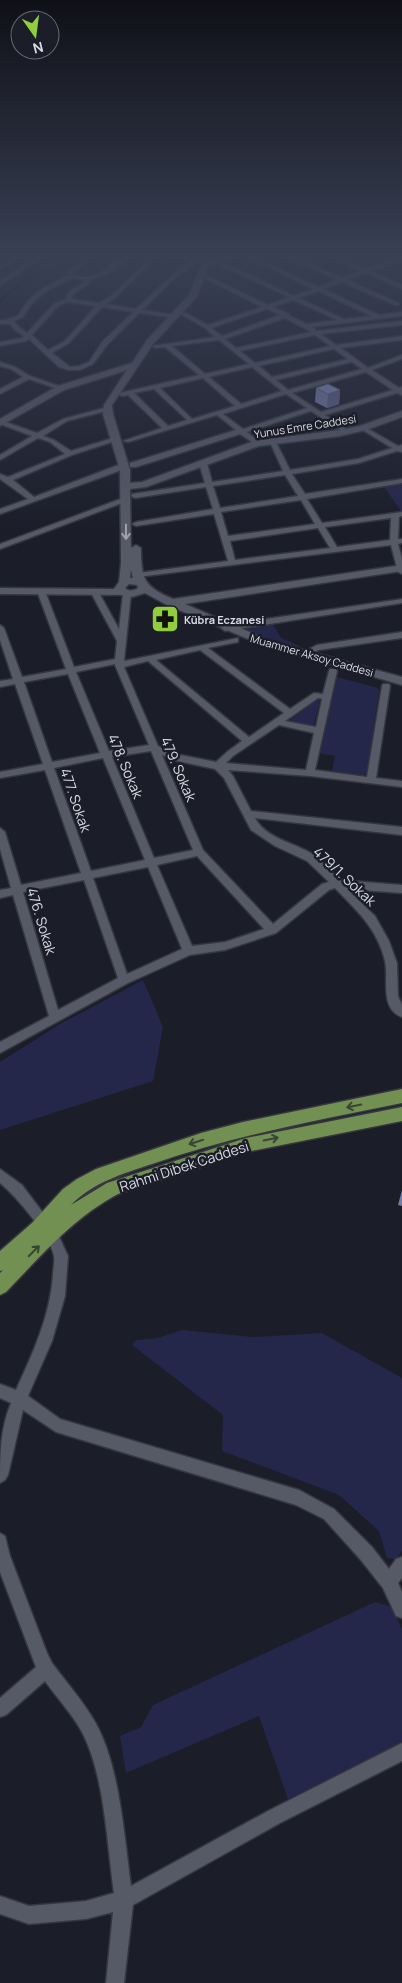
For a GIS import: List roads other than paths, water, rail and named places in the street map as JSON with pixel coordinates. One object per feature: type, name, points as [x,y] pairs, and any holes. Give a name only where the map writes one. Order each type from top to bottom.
[{"type":"main road","points":[[0,585],[126,589],[140,592],[129,466],[108,409],[115,393],[147,347]]},
{"type":"main road","points":[[121,440],[116,410],[118,401],[126,393],[155,347]]},
{"type":"main road","points":[[0,422],[61,388],[134,365]]},
{"type":"main road","name":"Yunus Emre Caddesi","points":[[131,486],[143,485],[257,443],[347,432],[402,414]]},
{"type":"main road","points":[[126,589],[134,517]]},
{"type":"main road","points":[[171,603],[401,569]]},
{"type":"main road","name":"Muammer Aksoy Caddesi","points":[[140,581],[155,595],[225,628],[303,654],[396,680]]},
{"type":"main road","points":[[0,591],[126,589],[235,640],[280,656],[333,671],[396,680],[402,690]]},
{"type":"main road","name":"Rahmi Dibek Caddesi","points":[[0,1286],[47,1229],[67,1195],[88,1180],[234,1131],[402,1096]]},
{"type":"main road","name":"Rahmi Dibek Caddesi","points":[[0,1263],[85,1203],[113,1188],[246,1145],[402,1114]]},
{"type":"street","points":[[39,347],[64,367],[71,369],[80,368],[92,362],[103,347]]},
{"type":"street","points":[[48,353],[61,347]]},
{"type":"street","points":[[169,347],[240,406]]},
{"type":"street","points":[[231,347],[287,392],[347,432]]},
{"type":"street","points":[[235,350],[251,347]]},
{"type":"street","points":[[126,393],[332,347]]},
{"type":"street","points":[[336,347],[367,370],[401,390]]},
{"type":"street","points":[[8,480],[70,454],[367,370],[402,357]]},
{"type":"street","points":[[270,379],[353,360]]},
{"type":"street","points":[[0,364],[13,368],[28,377],[61,388]]},
{"type":"street","points":[[0,392],[28,377]]},
{"type":"street","points":[[155,386],[191,421]]},
{"type":"street","points":[[320,414],[401,390]]},
{"type":"street","points":[[126,393],[167,428]]},
{"type":"street","points":[[0,458],[65,420],[108,409]]},
{"type":"street","points":[[0,512],[129,466],[312,409]]},
{"type":"street","points":[[218,413],[257,443]]},
{"type":"street","points":[[0,422],[52,441],[70,454]]},
{"type":"street","points":[[363,428],[401,449]]},
{"type":"street","points":[[272,440],[288,473],[334,548]]},
{"type":"street","points":[[134,517],[209,485],[359,462],[401,449]]},
{"type":"street","points":[[203,463],[232,562]]},
{"type":"street","points":[[0,476],[32,499]]},
{"type":"street","points":[[0,547],[134,517],[217,511],[402,481]]},
{"type":"street","points":[[225,539],[398,515],[401,569]]},
{"type":"street","points":[[140,581],[232,562],[334,548],[398,542]]},
{"type":"street","points":[[119,663],[126,589]]},
{"type":"street","name":"478. Sokak","points":[[41,591],[71,671],[188,951]]},
{"type":"street","points":[[94,591],[122,642]]},
{"type":"street","points":[[225,628],[402,601]]},
{"type":"street","name":"477. Sokak","points":[[0,628],[124,980]]},
{"type":"street","points":[[303,654],[316,648],[402,635]]},
{"type":"street","points":[[0,684],[149,658],[235,640]]},
{"type":"street","points":[[201,647],[290,713]]},
{"type":"street","points":[[149,658],[248,741]]},
{"type":"street","name":"479. Sokak","points":[[119,663],[199,852],[272,930]]},
{"type":"street","points":[[310,773],[333,671]]},
{"type":"street","points":[[371,780],[396,680]]},
{"type":"street","points":[[218,766],[230,754],[248,741],[317,695],[326,697]]},
{"type":"street","points":[[277,722],[319,730]]},
{"type":"street","points":[[0,775],[50,767],[106,754],[156,748],[172,757],[218,766],[310,773],[402,784]]},
{"type":"street","name":"479/1. Sokak","points":[[218,766],[228,776],[255,828],[279,843],[311,858],[371,919],[397,964],[392,996],[396,1006],[402,1012]]},
{"type":"street","points":[[248,814],[402,831]]},
{"type":"street","name":"476. Sokak","points":[[0,832],[56,1018]]},
{"type":"street","points":[[0,894],[87,874],[152,864],[199,852]]},
{"type":"street","points":[[0,1048],[124,980],[188,951],[225,946],[272,930],[326,887],[337,884],[402,888]]},
{"type":"street","points":[[0,1175],[17,1189],[47,1229],[61,1256],[58,1296],[45,1341],[14,1413],[0,1474]]},
{"type":"street","points":[[0,1391],[20,1399],[56,1425],[299,1498],[329,1514],[390,1582],[402,1610]]},
{"type":"street","points":[[0,1541],[2,1556],[16,1596],[46,1670],[89,1728],[100,1756],[109,1794],[124,1900],[115,1983]]},
{"type":"street","points":[[390,1582],[402,1565]]},
{"type":"street","points":[[0,1709],[46,1670]]},
{"type":"street","points":[[0,1905],[29,1916],[86,1910],[124,1900],[274,1817],[402,1752]]},
{"type":"place","name":"Kübra Eczanesi","points":[[165,619]]}]
